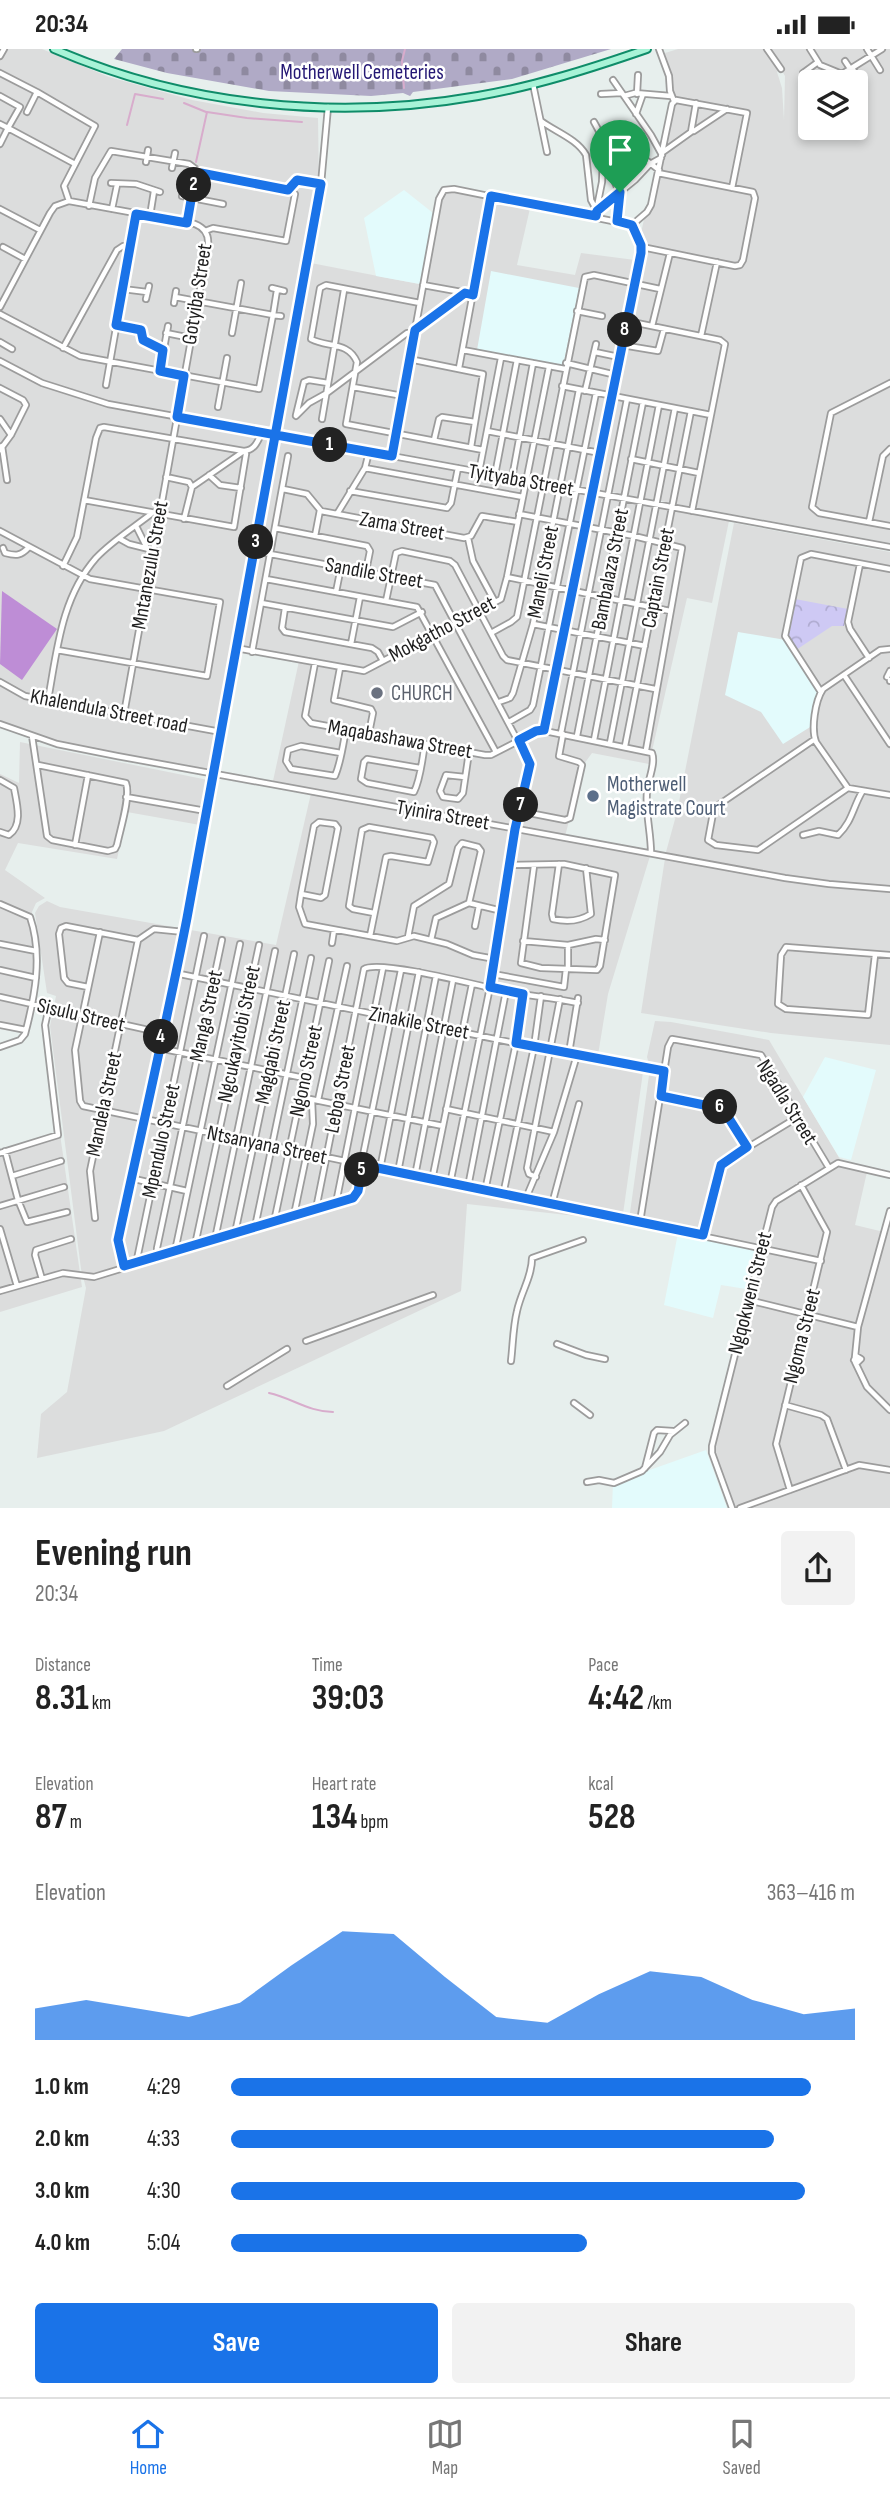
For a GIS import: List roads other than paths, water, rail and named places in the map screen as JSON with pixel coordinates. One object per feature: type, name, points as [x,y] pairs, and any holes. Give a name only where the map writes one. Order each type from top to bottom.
[{"type":"main road","points":[[54,49],[106,69],[191,92],[254,102],[328,107],[435,103],[478,96],[533,84],[647,49]]},
{"type":"street","points":[[0,56],[4,49]]},
{"type":"street","points":[[632,225],[650,208],[673,98],[669,76],[659,49]]},
{"type":"street","points":[[767,49],[781,69]]},
{"type":"street","points":[[810,49],[818,62],[832,70]]},
{"type":"street","points":[[867,49],[880,70]]},
{"type":"street","points":[[845,61],[852,69],[881,49]]},
{"type":"street","points":[[806,70],[818,62]]},
{"type":"street","points":[[0,73],[95,126],[64,185],[69,201],[55,206],[0,307]]},
{"type":"street","points":[[636,114],[640,94],[638,75]]},
{"type":"street","points":[[613,80],[662,155]]},
{"type":"street","points":[[533,84],[547,152]]},
{"type":"street","points":[[27,111],[37,92]]},
{"type":"street","points":[[601,94],[640,94],[673,98],[747,113],[732,188]]},
{"type":"street","points":[[0,96],[20,107],[0,144]]},
{"type":"street","points":[[690,133],[694,127],[696,103]]},
{"type":"street","points":[[124,1266],[117,1244],[184,932],[214,773],[321,184],[328,107]]},
{"type":"street","points":[[596,213],[650,164],[727,109]]},
{"type":"street","points":[[541,121],[577,143],[583,150],[591,200],[596,213]]},
{"type":"street","points":[[594,121],[598,131],[621,141],[659,171],[753,192],[755,198],[743,260],[738,265],[642,247]]},
{"type":"street","points":[[0,124],[75,164]]},
{"type":"street","points":[[596,213],[602,182],[604,135]]},
{"type":"street","points":[[146,160],[148,150]]},
{"type":"street","points":[[89,205],[95,178],[110,152],[172,165],[191,165],[201,173],[288,190],[295,194],[286,241],[213,227],[205,231]]},
{"type":"street","points":[[172,165],[175,153]]},
{"type":"street","points":[[603,156],[620,192],[617,221]]},
{"type":"street","points":[[187,223],[195,180],[201,173]]},
{"type":"street","points":[[288,190],[297,180],[321,184]]},
{"type":"street","points":[[57,183],[64,185]]},
{"type":"street","points":[[112,209],[114,184],[139,184],[157,191],[150,216]]},
{"type":"street","points":[[392,456],[442,192],[450,188],[596,213],[632,225]]},
{"type":"street","points":[[183,196],[223,204]]},
{"type":"street","points":[[459,368],[491,196]]},
{"type":"street","name":"Gotyiba Street","points":[[69,201],[187,223],[199,226],[205,231],[208,245],[177,417]]},
{"type":"street","points":[[0,209],[40,230]]},
{"type":"street","points":[[106,385],[136,214]]},
{"type":"street","points":[[632,225],[642,247],[544,730],[646,750],[654,756],[647,791],[651,853]]},
{"type":"street","points":[[63,348],[117,250],[123,246],[131,247]]},
{"type":"street","points":[[3,247],[25,259]]},
{"type":"street","points":[[652,326],[670,253]]},
{"type":"street","points":[[701,336],[717,262]]},
{"type":"street","points":[[491,633],[516,619],[583,280],[587,275],[660,289]]},
{"type":"street","points":[[232,333],[241,283]]},
{"type":"street","points":[[419,303],[326,285],[320,288],[310,337],[315,341],[345,347],[357,362],[346,423],[483,450]]},
{"type":"street","points":[[423,285],[473,295]]},
{"type":"street","points":[[123,289],[147,296],[149,286]]},
{"type":"street","points":[[0,314],[80,356],[259,389],[278,290]]},
{"type":"street","points":[[322,419],[344,290]]},
{"type":"street","points":[[328,383],[304,381],[296,416],[309,403],[327,393],[407,333],[414,332],[465,293]]},
{"type":"street","points":[[175,297],[281,316]]},
{"type":"street","points":[[577,311],[602,316]]},
{"type":"street","points":[[627,321],[701,336],[725,344],[692,511]]},
{"type":"street","points":[[116,325],[141,330],[143,340],[163,350]]},
{"type":"street","points":[[160,371],[168,326]]},
{"type":"street","points":[[622,345],[658,351],[661,348],[664,328]]},
{"type":"street","points":[[166,333],[191,338]]},
{"type":"street","points":[[0,342],[12,349]]},
{"type":"street","points":[[585,391],[596,344]]},
{"type":"street","points":[[463,350],[549,367],[566,366],[616,375]]},
{"type":"street","points":[[595,352],[620,355]]},
{"type":"street","points":[[218,407],[227,358]]},
{"type":"street","points":[[479,472],[502,358]]},
{"type":"street","points":[[409,359],[480,372],[483,376],[471,447]]},
{"type":"street","points":[[495,475],[517,360]]},
{"type":"street","name":"Tyityaba Street","points":[[0,361],[42,383],[108,404],[890,547]]},
{"type":"street","points":[[512,478],[533,363]]},
{"type":"street","name":"Mokgatho Street","points":[[236,648],[364,671],[502,597],[549,367]]},
{"type":"street","points":[[890,383],[831,413],[812,504],[812,509],[819,513],[890,526]]},
{"type":"street","points":[[562,386],[711,415]]},
{"type":"street","points":[[353,387],[403,396]]},
{"type":"street","points":[[0,388],[23,400],[26,405],[11,435],[1,448],[7,480]]},
{"type":"street","name":"Maneli Street","points":[[499,702],[512,696],[533,624],[579,390]]},
{"type":"street","points":[[509,722],[531,708],[542,667],[596,393]]},
{"type":"street","points":[[519,811],[565,820],[570,818],[582,765],[559,756],[562,733],[627,399]]},
{"type":"street","name":"Bambalaza Street","points":[[577,736],[643,402]]},
{"type":"street","points":[[594,740],[659,405]]},
{"type":"street","points":[[610,743],[675,408]]},
{"type":"street","name":"Captain Street","points":[[625,746],[691,411]]},
{"type":"street","name":"Mntanezulu Street","points":[[124,714],[150,549],[177,417]]},
{"type":"street","points":[[434,440],[439,419],[442,417],[475,422]]},
{"type":"street","points":[[0,419],[11,435]]},
{"type":"street","points":[[63,566],[77,537],[97,432],[100,428],[244,451]]},
{"type":"street","points":[[487,431],[600,453]]},
{"type":"street","points":[[184,519],[192,487],[254,447],[262,432]]},
{"type":"street","points":[[869,522],[882,457],[890,449]]},
{"type":"street","points":[[84,500],[234,527],[247,459],[244,451]]},
{"type":"street","points":[[337,514],[365,468],[369,452]]},
{"type":"street","points":[[252,652],[289,456]]},
{"type":"street","points":[[631,459],[699,473]]},
{"type":"street","points":[[365,468],[523,497]]},
{"type":"street","points":[[350,491],[445,508],[451,503],[458,468]]},
{"type":"street","points":[[209,475],[220,485],[241,488]]},
{"type":"street","points":[[166,477],[190,482],[192,487]]},
{"type":"street","name":"Zama Street","points":[[283,489],[307,493],[320,510],[468,538],[482,516],[518,522]]},
{"type":"street","points":[[316,536],[320,510]]},
{"type":"street","points":[[48,700],[65,613],[84,577],[98,556],[152,513]]},
{"type":"street","points":[[519,514],[681,547],[646,750]]},
{"type":"street","points":[[136,526],[150,549]]},
{"type":"street","points":[[275,528],[367,546],[370,551],[366,571]]},
{"type":"street","points":[[0,531],[84,577],[220,602],[207,676],[57,650]]},
{"type":"street","points":[[468,538],[473,561],[495,603]]},
{"type":"street","points":[[120,539],[150,549]]},
{"type":"street","points":[[124,551],[129,544]]},
{"type":"street","points":[[3,548],[5,553],[18,556],[29,547]]},
{"type":"street","name":"Sandile Street","points":[[254,551],[435,585],[530,764],[515,829],[490,987],[450,1184]]},
{"type":"street","points":[[386,601],[394,556],[400,551],[450,561],[455,565],[504,658],[655,689]]},
{"type":"street","points":[[821,692],[785,636],[800,562],[804,555],[811,554],[890,569]]},
{"type":"street","points":[[860,564],[848,622],[869,658]]},
{"type":"street","points":[[336,592],[341,567]]},
{"type":"street","points":[[508,577],[670,611]]},
{"type":"street","points":[[266,579],[417,607],[496,752]]},
{"type":"street","points":[[351,644],[360,597]]},
{"type":"street","points":[[261,603],[393,627],[422,612]]},
{"type":"street","points":[[285,608],[282,628],[285,632],[375,649],[383,661]]},
{"type":"street","points":[[533,624],[645,646]]},
{"type":"street","points":[[890,649],[883,649],[821,692],[815,724],[815,739],[848,788],[890,795]]},
{"type":"street","name":"Maqabashawa Street","points":[[315,663],[306,720],[311,723],[488,755],[536,731],[544,730]]},
{"type":"street","points":[[340,668],[334,700],[371,709],[373,713],[369,733]]},
{"type":"street","points":[[844,675],[890,744]]},
{"type":"street","name":"Khalendula Street road","points":[[0,682],[20,694],[221,732]]},
{"type":"street","name":"Tyinira Street","points":[[0,723],[32,736],[94,752],[785,878],[890,888]]},
{"type":"street","points":[[341,753],[297,747],[287,752],[286,761],[291,769],[332,777],[336,774],[341,753],[346,729]]},
{"type":"street","points":[[32,736],[47,834],[52,840],[108,851],[115,849],[128,787],[124,781],[38,765]]},
{"type":"street","points":[[815,739],[714,808],[708,840],[716,845],[758,850],[848,788]]},
{"type":"street","points":[[420,768],[367,759],[361,779],[367,783],[414,792],[420,768],[425,744]]},
{"type":"street","points":[[465,777],[446,775],[440,791],[443,797],[454,800],[460,797],[465,777],[469,752]]},
{"type":"street","points":[[75,845],[89,775]]},
{"type":"street","points":[[0,781],[14,788],[18,822],[16,830],[9,835],[0,832]]},
{"type":"street","points":[[803,835],[819,831],[838,835],[852,818],[855,803],[862,792]]},
{"type":"street","points":[[126,797],[206,811]]},
{"type":"street","points":[[301,894],[321,898],[326,895],[338,828],[335,824],[314,824],[301,894],[299,907],[303,922],[310,926],[397,941],[408,937],[431,940],[473,955],[495,959]]},
{"type":"street","points":[[370,936],[386,857],[428,862],[434,842],[432,838],[369,827],[362,830],[349,906],[374,913]]},
{"type":"street","points":[[408,937],[414,906],[449,884],[458,848],[463,843],[476,846],[481,851],[469,903]]},
{"type":"street","points":[[509,865],[559,864],[611,872],[616,876],[598,969],[523,964],[520,958],[534,866]]},
{"type":"street","points":[[559,864],[552,914],[553,919],[557,920],[577,920],[591,914],[586,868]]},
{"type":"street","points":[[431,940],[436,918],[469,903],[502,911]]},
{"type":"street","points":[[0,914],[1,904],[30,917],[36,951],[36,978],[26,1030],[20,1040],[0,1047]]},
{"type":"street","points":[[475,926],[479,906]]},
{"type":"street","points":[[88,987],[66,981],[59,930],[66,926],[138,940],[154,929],[184,932]]},
{"type":"street","points":[[332,943],[334,930]]},
{"type":"street","points":[[100,932],[75,1050],[80,1101],[83,1106],[103,1111]]},
{"type":"street","name":"Mpendulo Street","points":[[136,1264],[204,936]]},
{"type":"street","points":[[523,941],[568,945],[596,939],[605,940]]},
{"type":"street","name":"Mandela Street","points":[[95,1218],[90,1171],[138,940]]},
{"type":"street","name":"Manga Street","points":[[157,1257],[156,1250],[222,940]]},
{"type":"street","points":[[0,944],[36,951]]},
{"type":"street","points":[[175,1251],[240,944]]},
{"type":"street","name":"Ngcukayitobi Street","points":[[195,1245],[259,945]]},
{"type":"street","points":[[492,974],[564,987],[568,945]]},
{"type":"street","points":[[875,955],[868,1015],[780,1006],[777,998],[783,949],[789,946],[890,955]]},
{"type":"street","points":[[215,1240],[275,951]]},
{"type":"street","name":"Magqabi Street","points":[[235,1233],[294,954]]},
{"type":"street","points":[[255,1227],[311,958]]},
{"type":"street","name":"Ngono Street","points":[[274,1222],[329,961]]},
{"type":"street","points":[[294,1215],[315,1100],[347,966]]},
{"type":"street","name":"Leboa Street","points":[[316,1209],[364,969],[369,966],[383,968]]},
{"type":"street","points":[[336,1203],[383,968],[419,972],[523,994],[578,1001],[569,1053]]},
{"type":"street","points":[[0,1291],[63,1273],[94,1277],[353,1198],[357,1194],[401,969]]},
{"type":"street","points":[[0,970],[36,978]]},
{"type":"street","points":[[380,1169],[419,972]]},
{"type":"street","name":"Zinakile Street","points":[[175,973],[664,1071]]},
{"type":"street","points":[[398,1172],[436,977]]},
{"type":"street","points":[[415,1176],[453,980]]},
{"type":"street","points":[[432,1179],[472,984]]},
{"type":"street","points":[[468,1187],[506,991]]},
{"type":"street","points":[[485,1191],[516,1043],[523,994]]},
{"type":"street","points":[[503,1195],[534,1047],[541,996]]},
{"type":"street","name":"Sisulu Street","points":[[0,997],[162,1033]]},
{"type":"street","points":[[536,1177],[528,1174],[527,1168],[560,999]]},
{"type":"street","points":[[49,1007],[45,1025],[58,1135],[3,1152],[27,1222],[67,1212]]},
{"type":"street","points":[[0,1025],[26,1030]]},
{"type":"street","name":"Ngadla Street","points":[[640,1222],[668,1044],[672,1039],[758,1054],[763,1058],[829,1168]]},
{"type":"street","points":[[159,1048],[304,1079]]},
{"type":"street","points":[[526,1198],[554,1132],[577,1055]]},
{"type":"street","points":[[661,1096],[723,1109],[747,1147]]},
{"type":"street","points":[[300,1097],[443,1126]]},
{"type":"street","points":[[552,1204],[579,1104]]},
{"type":"street","points":[[446,1109],[554,1132]]},
{"type":"street","name":"Ntsanyana Street","points":[[103,1111],[821,1261]]},
{"type":"street","points":[[703,1235],[721,1165],[798,1117]]},
{"type":"street","points":[[12,1176],[61,1161]]},
{"type":"street","points":[[829,1168],[840,1163],[890,1175]]},
{"type":"street","name":"Ngqokweni Street","points":[[732,1508],[712,1450],[761,1247],[774,1203],[829,1168]]},
{"type":"street","points":[[130,1178],[187,1191]]},
{"type":"street","name":"Ngoma Street","points":[[790,1490],[776,1447],[827,1229],[801,1185]]},
{"type":"street","points":[[0,1206],[64,1187]]},
{"type":"street","points":[[890,1211],[858,1327],[857,1359],[867,1387],[890,1410]]},
{"type":"street","points":[[0,1229],[17,1286]]},
{"type":"street","points":[[42,1279],[36,1250],[71,1239]]},
{"type":"street","points":[[511,1361],[517,1312],[532,1272],[532,1258],[583,1240]]},
{"type":"street","points":[[306,1341],[433,1295]]},
{"type":"street","points":[[748,1300],[858,1327]]},
{"type":"street","points":[[557,1344],[605,1359]]},
{"type":"street","points":[[227,1386],[287,1349]]},
{"type":"street","points":[[574,1403],[590,1415]]},
{"type":"street","points":[[785,1405],[826,1418],[846,1470]]},
{"type":"street","points":[[587,1482],[599,1480],[614,1483],[645,1468],[660,1452],[673,1431],[685,1423]]},
{"type":"street","points":[[645,1468],[654,1433],[657,1430],[673,1431]]},
{"type":"street","points":[[740,1508],[846,1470],[866,1465],[890,1470]]},
{"type":"waterway","points":[[404,88],[402,61],[405,49]]},
{"type":"waterway","points":[[127,125],[135,94],[163,99]]},
{"type":"waterway","points":[[184,103],[206,112]]},
{"type":"waterway","points":[[196,162],[207,112],[302,122]]},
{"type":"waterway","points":[[269,1393],[316,1410],[333,1412]]},
{"type":"place","name":"CHURCH","points":[[377,693]]},
{"type":"place","name":"Motherwell Magistrate Court","points":[[593,796]]},
{"type":"park label","name":"Motherwell Cemeteries","points":[[362,72]]}]
